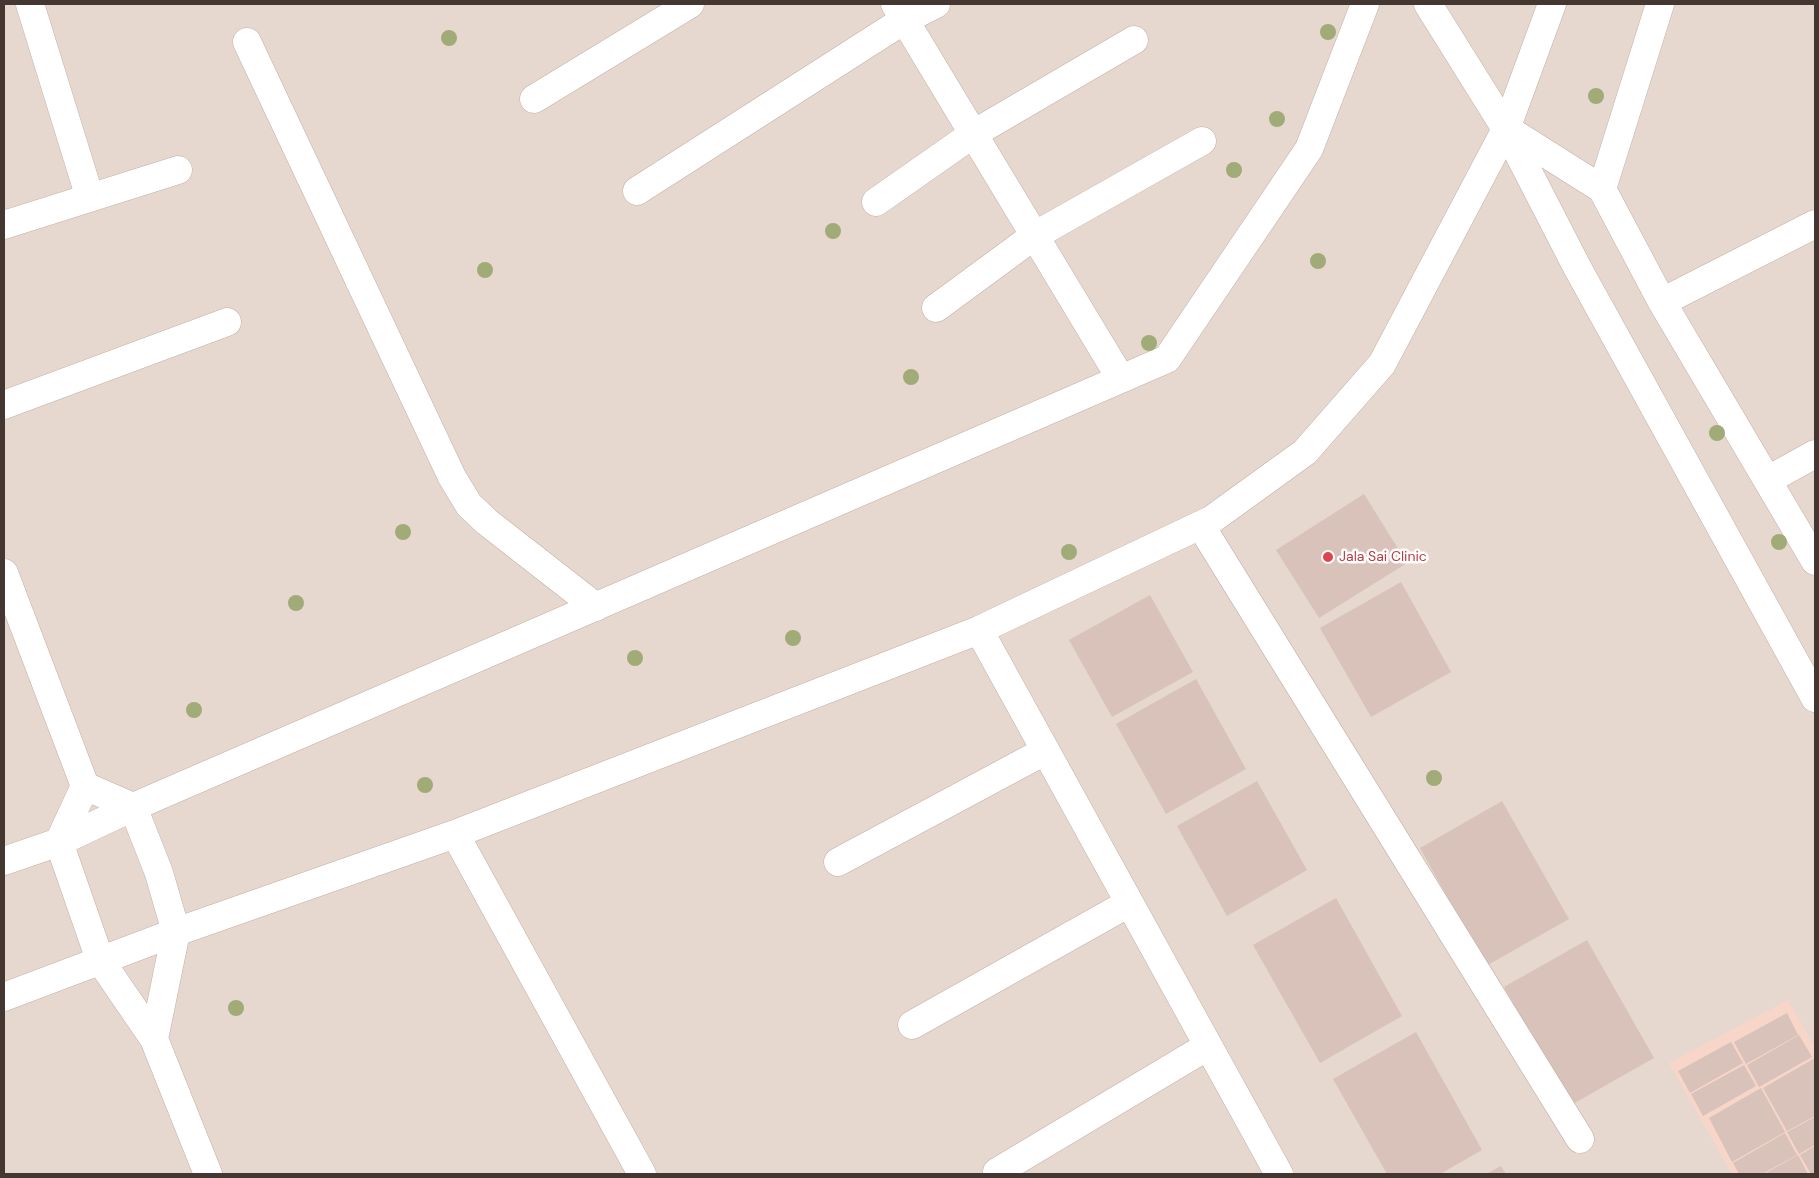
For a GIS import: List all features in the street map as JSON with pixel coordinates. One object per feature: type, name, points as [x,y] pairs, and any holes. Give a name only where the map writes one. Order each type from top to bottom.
[{"type":"street","points":[[30,4],[90,198]]},
{"type":"street","points":[[534,99],[690,4]]},
{"type":"street","points":[[637,191],[900,12],[936,4]]},
{"type":"street","points":[[4,861],[59,842],[133,808],[1167,359],[1309,149],[1365,4]]},
{"type":"street","points":[[1428,4],[1506,128],[1577,267],[1815,698]]},
{"type":"street","points":[[4,997],[176,932],[455,834],[979,630],[1211,520],[1305,452],[1382,364],[1506,128],[1552,4]]},
{"type":"street","points":[[1602,189],[1660,4]]},
{"type":"street","points":[[900,12],[1121,379]]},
{"type":"street","points":[[876,202],[974,134],[1134,40]]},
{"type":"street","points":[[247,42],[456,484],[469,505],[487,522],[596,607]]},
{"type":"street","points":[[1506,128],[1602,189],[1662,302],[1815,561]]},
{"type":"street","points":[[936,308],[1034,236],[1202,141]]},
{"type":"street","points":[[4,225],[178,170]]},
{"type":"street","points":[[1662,302],[1815,224]]},
{"type":"street","points":[[4,405],[228,322]]},
{"type":"street","points":[[1768,480],[1815,454]]},
{"type":"street","points":[[1201,526],[1580,1139]]},
{"type":"street","points":[[4,576],[85,786],[133,808],[159,873],[176,932],[154,1038]]},
{"type":"street","points":[[979,630],[1279,1174]]},
{"type":"street","points":[[838,862],[1046,751]]},
{"type":"street","points":[[85,786],[59,842],[100,960],[154,1038],[208,1174]]},
{"type":"street","points":[[455,834],[642,1174]]},
{"type":"street","points":[[912,1025],[1129,903]]},
{"type":"street","points":[[997,1172],[1208,1046]]},
{"type":"shaded area","points":[[4,4],[1815,4],[1815,1174],[4,1174]]},
{"type":"shaded area","points":[[1788,1000],[1815,1048],[1815,1174],[1732,1174],[1669,1063]]},
{"type":"building","points":[[1364,494],[1407,563],[1319,618],[1276,550]]},
{"type":"building","points":[[1401,582],[1451,672],[1371,717],[1320,628]]},
{"type":"building","points":[[1150,595],[1193,672],[1112,717],[1069,640]]},
{"type":"building","points":[[1196,679],[1246,769],[1166,814],[1116,724]]},
{"type":"building","points":[[1257,781],[1307,870],[1227,916],[1177,826]]},
{"type":"building","points":[[1502,801],[1569,919],[1486,966],[1420,848]]},
{"type":"building","points":[[1336,898],[1402,1016],[1320,1063],[1253,945]]},
{"type":"building","points":[[1587,940],[1654,1058],[1571,1105],[1504,987]]},
{"type":"building","points":[[1787,1013],[1798,1035],[1746,1064],[1734,1042]]},
{"type":"building","points":[[1416,1032],[1482,1150],[1440,1174],[1387,1174],[1333,1079]]},
{"type":"building","points":[[1799,1035],[1812,1057],[1759,1087],[1747,1065]]},
{"type":"building","points":[[1731,1042],[1743,1063],[1690,1093],[1678,1071]]},
{"type":"building","points":[[1815,1058],[1815,1116],[1787,1131],[1763,1088]]},
{"type":"building","points":[[1744,1065],[1756,1086],[1703,1116],[1691,1094]]},
{"type":"building","points":[[1761,1088],[1785,1132],[1732,1162],[1709,1118]]},
{"type":"building","points":[[1815,1117],[1815,1145],[1799,1154],[1787,1132]]},
{"type":"building","points":[[1785,1133],[1797,1155],[1762,1174],[1739,1174],[1733,1163]]},
{"type":"building","points":[[1815,1146],[1815,1174],[1811,1174],[1800,1155]]},
{"type":"building","points":[[1798,1155],[1808,1174],[1764,1174]]},
{"type":"building","points":[[1501,1166],[1506,1174],[1486,1174]]},
{"type":"place","name":"Jala Sai Clinic","points":[[1328,557]]}]
